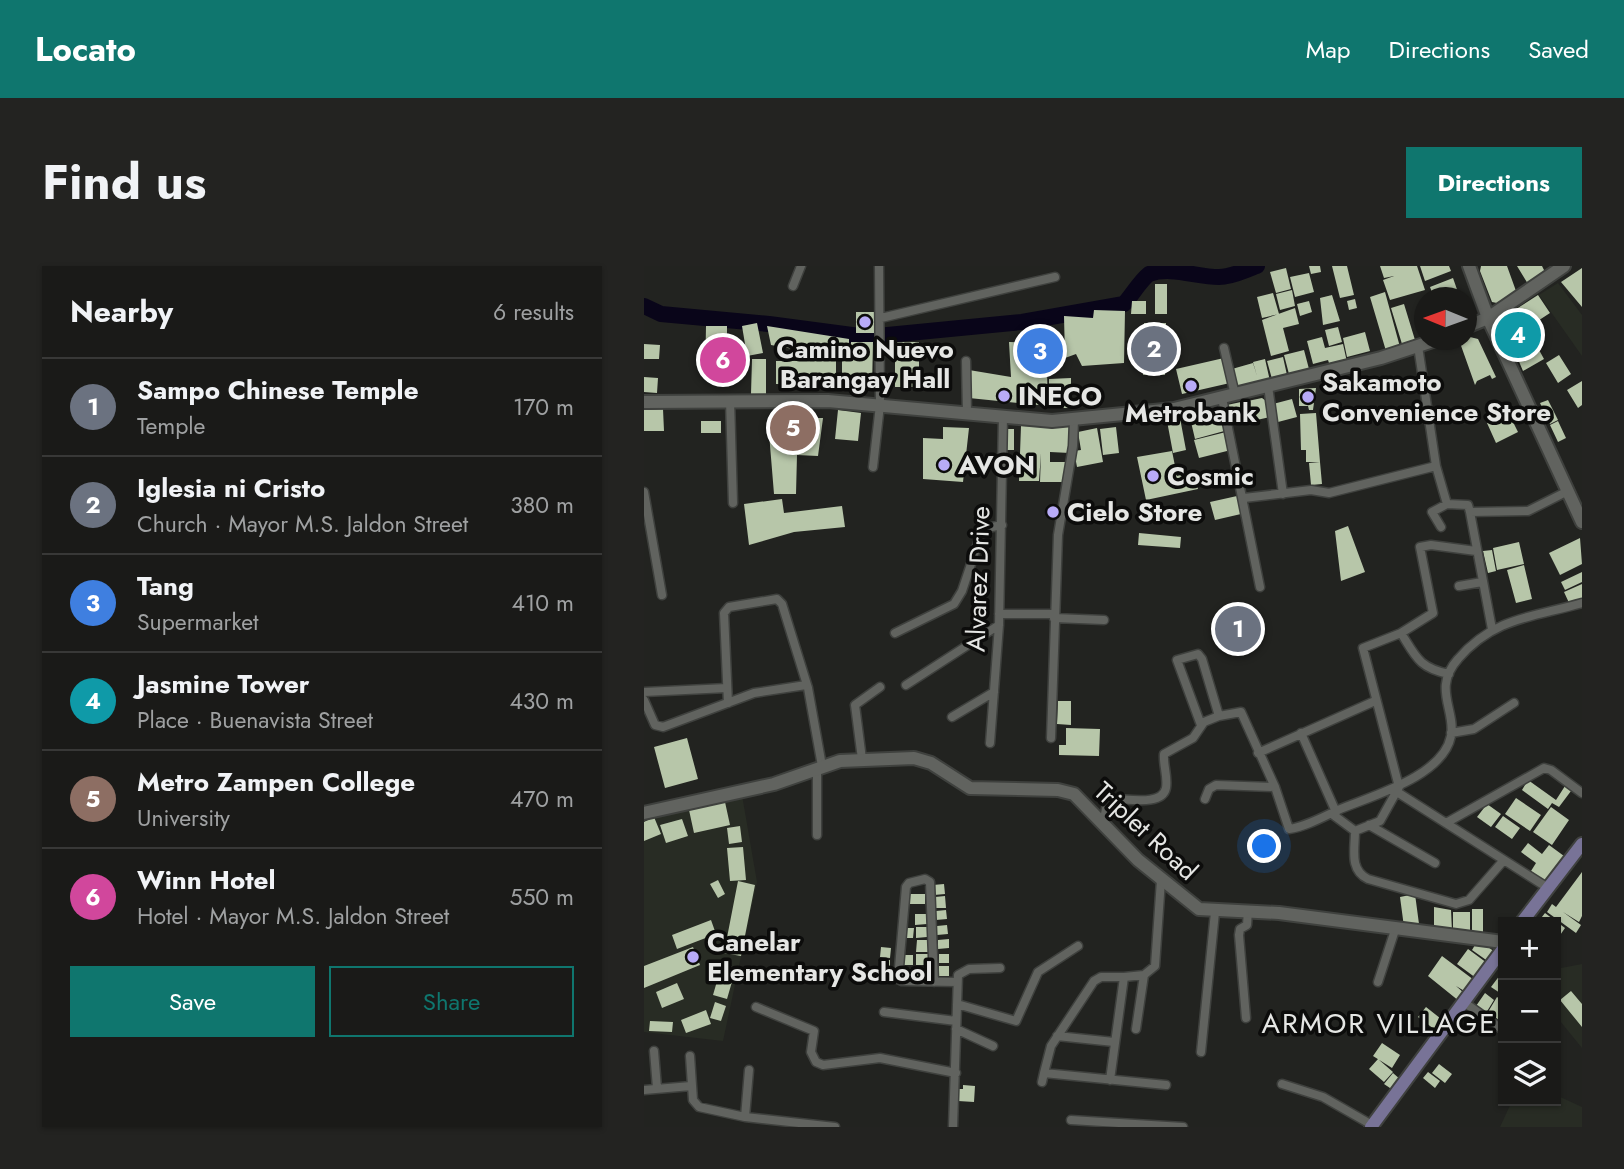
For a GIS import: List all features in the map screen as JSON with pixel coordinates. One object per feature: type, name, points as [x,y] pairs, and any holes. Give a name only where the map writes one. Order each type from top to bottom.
[{"type":"main road","points":[[1469,266],[1488,318],[1582,522]]},
{"type":"main road","points":[[1477,322],[1488,318],[1564,266]]},
{"type":"main road","points":[[644,402],[828,401],[1074,420],[1154,413],[1229,397],[1414,347]]},
{"type":"main road","name":"Triplet Road","points":[[644,813],[774,784],[819,768],[862,759],[903,756],[922,759],[964,786],[976,789],[1066,791],[1074,794],[1103,827],[1161,880],[1199,909],[1215,912],[1248,910],[1498,941]]},
{"type":"main road","points":[[1526,917],[1582,844]]},
{"type":"main road","points":[[1371,1126],[1498,956]]},
{"type":"street","points":[[793,286],[801,266]]},
{"type":"street","points":[[873,467],[880,405],[879,266]]},
{"type":"street","points":[[881,318],[1055,277]]},
{"type":"street","points":[[1224,348],[1229,397],[1259,587]]},
{"type":"street","points":[[1419,350],[1436,466],[1447,504]]},
{"type":"street","points":[[966,361],[967,413]]},
{"type":"street","points":[[1268,386],[1283,494]]},
{"type":"street","points":[[730,400],[733,503]]},
{"type":"street","name":"Alvarez Drive","points":[[990,743],[999,625],[1003,416]]},
{"type":"street","points":[[1051,738],[1060,510],[1073,446],[1074,420]]},
{"type":"street","points":[[1244,498],[1315,490],[1329,493],[1436,466]]},
{"type":"street","points":[[1471,512],[1528,511],[1568,491]]},
{"type":"street","points":[[644,492],[662,595]]},
{"type":"street","points":[[1441,527],[1433,512],[1447,504],[1468,505],[1492,629]]},
{"type":"street","points":[[895,633],[954,604],[962,591],[981,534],[987,528],[1002,525]]},
{"type":"street","points":[[1476,551],[1432,545],[1420,547],[1433,613],[1401,632],[1363,648],[1398,789],[1548,888]]},
{"type":"street","points":[[1459,586],[1482,582]]},
{"type":"street","points":[[728,703],[724,617],[729,607],[777,598],[782,604],[806,685],[819,768],[817,835]]},
{"type":"street","points":[[1103,827],[1108,799],[1149,800],[1164,793],[1164,755],[1193,738],[1201,725],[1219,716],[1241,712],[1275,786],[1289,829],[1398,789],[1439,757],[1451,733],[1445,700],[1449,674],[1458,659],[1492,629],[1509,621],[1582,603]]},
{"type":"street","points":[[999,614],[1104,620]]},
{"type":"street","points":[[906,685],[999,625]]},
{"type":"street","points":[[1401,632],[1420,664],[1449,674]]},
{"type":"street","points":[[1201,725],[1177,660],[1198,654],[1202,659],[1219,716]]},
{"type":"street","points":[[644,700],[655,725],[663,727],[754,693],[806,685]]},
{"type":"street","points":[[862,759],[855,705],[880,687]]},
{"type":"street","points":[[644,692],[727,688]]},
{"type":"street","points":[[952,717],[994,692]]},
{"type":"street","points":[[1258,753],[1375,701]]},
{"type":"street","points":[[1451,733],[1474,729],[1514,703]]},
{"type":"street","points":[[1301,733],[1334,813],[1355,831]]},
{"type":"street","points":[[1446,823],[1544,768],[1551,770],[1582,793]]},
{"type":"street","points":[[1205,799],[1209,789],[1216,785],[1275,786]]},
{"type":"street","points":[[1355,831],[1382,818],[1398,789]]},
{"type":"street","points":[[1368,825],[1435,863]]},
{"type":"street","points":[[1355,831],[1354,865],[1362,876],[1456,904],[1469,900],[1504,860]]},
{"type":"street","points":[[934,982],[930,883],[925,879],[909,883],[906,887],[897,976],[902,981],[934,982],[957,982]]},
{"type":"street","points":[[1161,880],[1155,966],[1144,975],[1098,978],[1057,1036],[1049,1052],[1043,1077],[1166,1085]]},
{"type":"street","points":[[1246,1018],[1239,935],[1240,929],[1247,925],[1248,910]]},
{"type":"street","points":[[1201,1052],[1215,912]]},
{"type":"street","points":[[1378,982],[1395,927]]},
{"type":"street","points":[[957,1004],[1016,1021],[1038,972],[1078,946]]},
{"type":"street","points":[[953,1127],[957,982],[963,970],[1000,968]]},
{"type":"street","points":[[1136,1030],[1144,975]]},
{"type":"street","points":[[1110,1080],[1124,977]]},
{"type":"street","points":[[1465,1003],[1498,1026]]},
{"type":"street","points":[[756,1007],[814,1031],[811,1052],[816,1062],[823,1065],[880,1058],[956,1073]]},
{"type":"street","points":[[884,1012],[956,1025],[993,1046]]},
{"type":"street","points":[[1057,1036],[1114,1042]]},
{"type":"street","points":[[654,1051],[657,1088]]},
{"type":"street","points":[[690,1056],[693,1103],[699,1107],[746,1117],[835,1127]]},
{"type":"street","points":[[746,1117],[749,1070]]},
{"type":"street","points":[[1282,1084],[1323,1097],[1371,1126]]},
{"type":"street","points":[[644,1090],[691,1086]]},
{"type":"street","points":[[1071,1120],[1184,1127]]},
{"type":"shaded area","points":[[1558,283],[1582,315],[1582,356],[1539,295]]},
{"type":"shaded area","name":"Canelar Elementary School","points":[[742,795],[757,882],[723,1041],[644,1032],[644,815]]},
{"type":"shaded area","points":[[1582,964],[1582,1048],[1561,1022],[1561,968]]},
{"type":"shaded area","points":[[1561,1097],[1582,1107],[1582,1127],[1500,1127],[1510,1106],[1561,1106]]},
{"type":"building","points":[[1309,266],[1320,266],[1321,272],[1311,274]]},
{"type":"building","points":[[1332,266],[1347,266],[1354,295],[1340,298]]},
{"type":"building","points":[[1380,266],[1417,266],[1424,287],[1414,287],[1414,293],[1390,300],[1383,280],[1394,276],[1384,278]]},
{"type":"building","points":[[1420,266],[1449,266],[1451,271],[1425,281]]},
{"type":"building","points":[[1481,266],[1507,266],[1516,291],[1497,303],[1492,302],[1480,271]]},
{"type":"building","points":[[1517,266],[1542,266],[1545,272],[1528,284]]},
{"type":"building","points":[[1286,268],[1291,289],[1276,293],[1270,272]]},
{"type":"building","points":[[1582,268],[1582,307],[1561,282]]},
{"type":"building","points":[[1309,273],[1314,292],[1295,297],[1290,277]]},
{"type":"building","points":[[1453,278],[1456,287],[1430,287]]},
{"type":"building","points":[[1155,284],[1167,284],[1167,314],[1155,314]]},
{"type":"building","points":[[1292,290],[1295,306],[1280,310],[1276,294]]},
{"type":"building","points":[[1385,292],[1400,347],[1386,351],[1370,297]]},
{"type":"building","points":[[1273,293],[1279,314],[1262,318],[1257,297]]},
{"type":"building","points":[[1332,295],[1340,321],[1323,325],[1320,298]]},
{"type":"building","points":[[1538,295],[1550,313],[1527,328],[1544,359],[1523,371],[1503,324],[1510,313]]},
{"type":"building","points":[[1355,299],[1357,308],[1349,310],[1347,301]]},
{"type":"building","points":[[1132,301],[1146,301],[1146,314],[1131,314]]},
{"type":"building","points":[[1309,301],[1312,312],[1300,316],[1297,304]]},
{"type":"building","points":[[1404,304],[1414,340],[1402,344],[1391,308]]},
{"type":"building","points":[[1295,308],[1299,324],[1283,328],[1289,351],[1271,356],[1262,320]]},
{"type":"building","points":[[1094,310],[1125,311],[1124,363],[1082,366],[1076,354],[1065,358],[1064,316],[1093,318]]},
{"type":"building","name":"Camino Nuevo Barangay Hall","points":[[856,312],[874,312],[874,333],[856,333]]},
{"type":"building","points":[[757,323],[763,353],[747,356],[742,326]]},
{"type":"building","points":[[1144,323],[1166,323],[1165,375],[1143,375]]},
{"type":"building","points":[[706,326],[727,326],[727,341],[741,341],[741,379],[705,379]]},
{"type":"building","points":[[767,326],[849,339],[849,359],[771,345]]},
{"type":"building","points":[[1338,327],[1342,342],[1329,346],[1325,330]]},
{"type":"building","points":[[1365,332],[1370,351],[1347,357],[1343,338]]},
{"type":"building","points":[[1322,337],[1325,348],[1343,344],[1347,362],[1330,366],[1328,360],[1313,364],[1307,341]]},
{"type":"building","points":[[1477,339],[1496,377],[1492,379],[1490,375],[1477,381],[1475,385],[1463,350],[1477,350]]},
{"type":"building","points":[[851,342],[873,342],[872,388],[842,388],[842,360],[851,360]]},
{"type":"building","points":[[895,342],[919,342],[919,387],[895,387]]},
{"type":"building","points":[[1009,342],[1035,343],[1035,372],[1047,372],[1048,406],[969,398],[963,369],[1011,377]]},
{"type":"building","points":[[644,344],[660,345],[659,359],[644,359]]},
{"type":"building","points":[[1304,350],[1309,369],[1289,374],[1284,355]]},
{"type":"building","points":[[1559,355],[1571,374],[1558,383],[1546,363]]},
{"type":"building","points":[[1283,357],[1287,375],[1272,379],[1267,361]]},
{"type":"building","points":[[1224,358],[1230,383],[1182,394],[1176,369]]},
{"type":"building","points":[[752,359],[766,359],[766,394],[751,394]]},
{"type":"building","points":[[1265,359],[1270,381],[1238,392],[1232,369],[1253,363],[1257,376],[1253,362]]},
{"type":"building","points":[[776,361],[836,361],[836,385],[776,384]]},
{"type":"building","points":[[644,377],[658,378],[657,393],[644,392]]},
{"type":"building","points":[[1071,378],[1071,408],[1049,408],[1049,379]]},
{"type":"building","points":[[1582,381],[1582,405],[1578,408],[1567,390]]},
{"type":"building","name":"Sakamoto Convenience Store","points":[[1316,388],[1313,410],[1309,410],[1308,406],[1299,406],[1299,389]]},
{"type":"building","points":[[1262,398],[1266,401],[1270,417],[1248,422],[1243,402]]},
{"type":"building","points":[[1292,399],[1297,417],[1278,422],[1273,404]]},
{"type":"building","points":[[1548,400],[1558,420],[1550,424],[1540,403]]},
{"type":"building","points":[[1241,402],[1246,419],[1231,423],[1227,405]]},
{"type":"building","points":[[663,409],[664,431],[644,431],[644,410]]},
{"type":"building","points":[[838,410],[861,413],[858,441],[835,439]]},
{"type":"building","points":[[1508,412],[1518,432],[1496,443],[1487,423]]},
{"type":"building","points":[[1224,413],[1228,430],[1195,439],[1191,422]]},
{"type":"building","points":[[1316,413],[1320,462],[1306,462],[1306,450],[1301,450],[1300,414]]},
{"type":"building","points":[[799,418],[823,418],[818,456],[797,455],[796,494],[774,494],[768,421],[799,421]]},
{"type":"building","points":[[1180,418],[1186,450],[1173,453],[1167,421]]},
{"type":"building","points":[[701,421],[721,421],[721,433],[701,433]]},
{"type":"building","points":[[1558,421],[1566,438],[1558,442],[1550,425]]},
{"type":"building","points":[[1021,426],[1070,427],[1070,453],[1050,452],[1050,462],[1067,462],[1064,482],[1040,482],[1041,453],[1039,481],[1019,481]]},
{"type":"building","points":[[943,427],[969,428],[963,482],[923,479],[923,438],[943,439]]},
{"type":"building","points":[[1116,427],[1119,453],[1103,455],[1100,429]]},
{"type":"building","points":[[1097,428],[1103,462],[1077,467],[1074,451],[1081,450],[1078,432]]},
{"type":"building","points":[[1006,429],[1014,429],[1014,450],[1005,450]]},
{"type":"building","points":[[1226,432],[1231,450],[1199,458],[1194,440]]},
{"type":"building","points":[[1172,451],[1177,476],[1194,472],[1198,489],[1146,500],[1137,457]]},
{"type":"building","points":[[1320,462],[1322,484],[1311,485],[1309,463]]},
{"type":"building","points":[[1237,496],[1241,514],[1215,520],[1210,502]]},
{"type":"building","points":[[782,499],[784,513],[842,506],[845,527],[794,532],[749,545],[744,504]]},
{"type":"building","points":[[1348,526],[1365,572],[1341,581],[1335,531]]},
{"type":"building","points":[[1139,533],[1181,537],[1180,548],[1138,545]]},
{"type":"building","points":[[1580,538],[1582,564],[1560,575],[1549,553]]},
{"type":"building","points":[[1519,542],[1524,564],[1497,570],[1493,548]]},
{"type":"building","points":[[1492,550],[1496,571],[1488,573],[1483,551]]},
{"type":"building","points":[[1524,565],[1532,599],[1516,603],[1507,570]]},
{"type":"building","points":[[1582,572],[1582,582],[1565,590],[1561,582]]},
{"type":"building","points":[[1582,584],[1582,599],[1570,605],[1564,592]]},
{"type":"building","points":[[1058,701],[1071,701],[1071,725],[1057,724]]},
{"type":"building","points":[[1066,728],[1100,729],[1099,756],[1059,755],[1059,745],[1066,745]]},
{"type":"building","points":[[687,738],[698,779],[665,788],[654,747]]},
{"type":"building","points":[[1528,780],[1556,800],[1565,786],[1571,791],[1559,807],[1552,803],[1548,809],[1522,790]]},
{"type":"building","points":[[1516,798],[1541,815],[1530,831],[1505,814]]},
{"type":"building","points":[[725,802],[730,825],[694,833],[689,810]]},
{"type":"building","points":[[1487,804],[1501,814],[1491,827],[1477,817]]},
{"type":"building","points":[[1551,807],[1569,820],[1552,845],[1533,832]]},
{"type":"building","points":[[1503,816],[1520,828],[1512,839],[1495,827]]},
{"type":"building","points":[[654,817],[661,834],[644,841],[644,822]]},
{"type":"building","points":[[682,819],[688,836],[666,843],[660,825]]},
{"type":"building","points":[[740,826],[742,842],[729,844],[727,828]]},
{"type":"building","points":[[1528,843],[1542,854],[1549,845],[1564,856],[1546,882],[1531,871],[1536,863],[1521,852]]},
{"type":"building","points":[[743,847],[746,880],[730,881],[727,848]]},
{"type":"building","points":[[1582,872],[1582,916],[1579,922],[1563,912],[1581,925],[1576,933],[1561,922],[1561,917],[1554,917],[1547,912],[1552,904],[1556,907]]},
{"type":"building","points":[[718,880],[725,894],[718,898],[710,884]]},
{"type":"building","points":[[738,881],[755,885],[741,956],[724,953]]},
{"type":"building","points":[[944,884],[945,894],[934,895],[933,885]]},
{"type":"building","points":[[908,894],[925,894],[925,904],[908,904]]},
{"type":"building","points":[[1415,894],[1419,924],[1404,927],[1400,897]]},
{"type":"building","points":[[945,896],[946,908],[935,908],[935,897]]},
{"type":"building","points":[[1434,907],[1451,910],[1452,931],[1434,928]]},
{"type":"building","points":[[1472,909],[1483,909],[1483,933],[1472,933]]},
{"type":"building","points":[[946,910],[947,919],[936,920],[936,911]]},
{"type":"building","points":[[1453,912],[1470,912],[1470,931],[1453,930]]},
{"type":"building","points":[[915,914],[926,914],[927,924],[915,925]]},
{"type":"building","points":[[711,920],[716,934],[677,949],[672,935]]},
{"type":"building","points":[[947,925],[948,934],[937,935],[937,926]]},
{"type":"building","points":[[916,927],[927,927],[927,937],[916,938]]},
{"type":"building","points":[[902,928],[914,928],[913,938],[903,938]]},
{"type":"building","points":[[949,939],[949,948],[938,949],[938,940]]},
{"type":"building","points":[[917,940],[928,940],[928,952],[916,952]]},
{"type":"building","points":[[1478,940],[1495,952],[1489,962],[1472,950]]},
{"type":"building","points":[[693,947],[700,965],[644,988],[644,966]]},
{"type":"building","points":[[881,947],[891,948],[890,958],[880,957]]},
{"type":"building","points":[[1468,949],[1487,963],[1476,978],[1457,964]]},
{"type":"building","points":[[916,954],[929,954],[928,965],[916,965]]},
{"type":"building","points":[[939,954],[949,954],[949,963],[939,963]]},
{"type":"building","points":[[901,955],[913,955],[913,965],[901,965]]},
{"type":"building","points":[[1442,956],[1474,980],[1466,992],[1456,986],[1464,993],[1459,1001],[1428,976]]},
{"type":"building","points":[[890,960],[890,973],[879,973],[878,961]]},
{"type":"building","points":[[722,964],[736,968],[727,999],[713,995]]},
{"type":"building","points":[[939,966],[949,966],[949,976],[939,976]]},
{"type":"building","points":[[916,967],[928,967],[929,977],[916,977]]},
{"type":"building","points":[[900,968],[914,968],[914,978],[901,978]]},
{"type":"building","points":[[1498,978],[1498,992],[1491,987]]},
{"type":"building","points":[[677,983],[684,999],[662,1008],[656,992]]},
{"type":"building","points":[[1571,991],[1582,1004],[1582,1027],[1561,1001]]},
{"type":"building","points":[[1485,993],[1494,1000],[1486,1013],[1476,1006]]},
{"type":"building","points":[[1497,997],[1498,1019],[1488,1012]]},
{"type":"building","points":[[715,1002],[726,1006],[721,1021],[710,1018]]},
{"type":"building","points":[[1426,1007],[1445,1022],[1438,1032],[1418,1017]]},
{"type":"building","points":[[706,1010],[711,1024],[686,1033],[681,1020]]},
{"type":"building","points":[[650,1021],[673,1022],[672,1032],[649,1031]]},
{"type":"building","points":[[1382,1043],[1400,1055],[1392,1068],[1373,1056]]},
{"type":"building","points":[[1378,1059],[1393,1072],[1384,1082],[1369,1069]]},
{"type":"building","points":[[1439,1064],[1452,1074],[1445,1083],[1432,1073]]},
{"type":"building","points":[[1428,1072],[1440,1081],[1435,1088],[1423,1078]]},
{"type":"building","points":[[1393,1073],[1401,1080],[1393,1090],[1384,1084]]},
{"type":"building","points":[[963,1085],[975,1086],[974,1102],[958,1101],[958,1089],[963,1089]]},
{"type":"waterway","points":[[644,306],[661,314],[867,337],[1022,322],[1124,304],[1149,274],[1166,271],[1224,277],[1257,266]]},
{"type":"place","name":"Camino Nuevo Barangay Hall","points":[[865,322]]},
{"type":"place","name":"Jasmine Tower","points":[[1518,335]]},
{"type":"place","name":"Iglesia ni Cristo","points":[[1154,349]]},
{"type":"place","name":"Tang","points":[[1040,351]]},
{"type":"place","name":"Winn Hotel","points":[[723,360]]},
{"type":"place","name":"Metrobank","points":[[1191,386]]},
{"type":"place","name":"INECO","points":[[1004,396]]},
{"type":"place","name":"Sakamoto Convenience Store","points":[[1308,397]]},
{"type":"place","name":"Metro Zampen College","points":[[793,428]]},
{"type":"place","name":"AVON","points":[[944,465]]},
{"type":"place","name":"Cosmic","points":[[1153,476]]},
{"type":"place","name":"Cielo Store","points":[[1053,512]]},
{"type":"place","name":"Sampo Chinese Temple","points":[[1238,629]]},
{"type":"place","name":"Canelar Elementary School","points":[[693,957]]},
{"type":"district","name":"ARMOR VILLAGE","points":[[1379,1023]]}]
